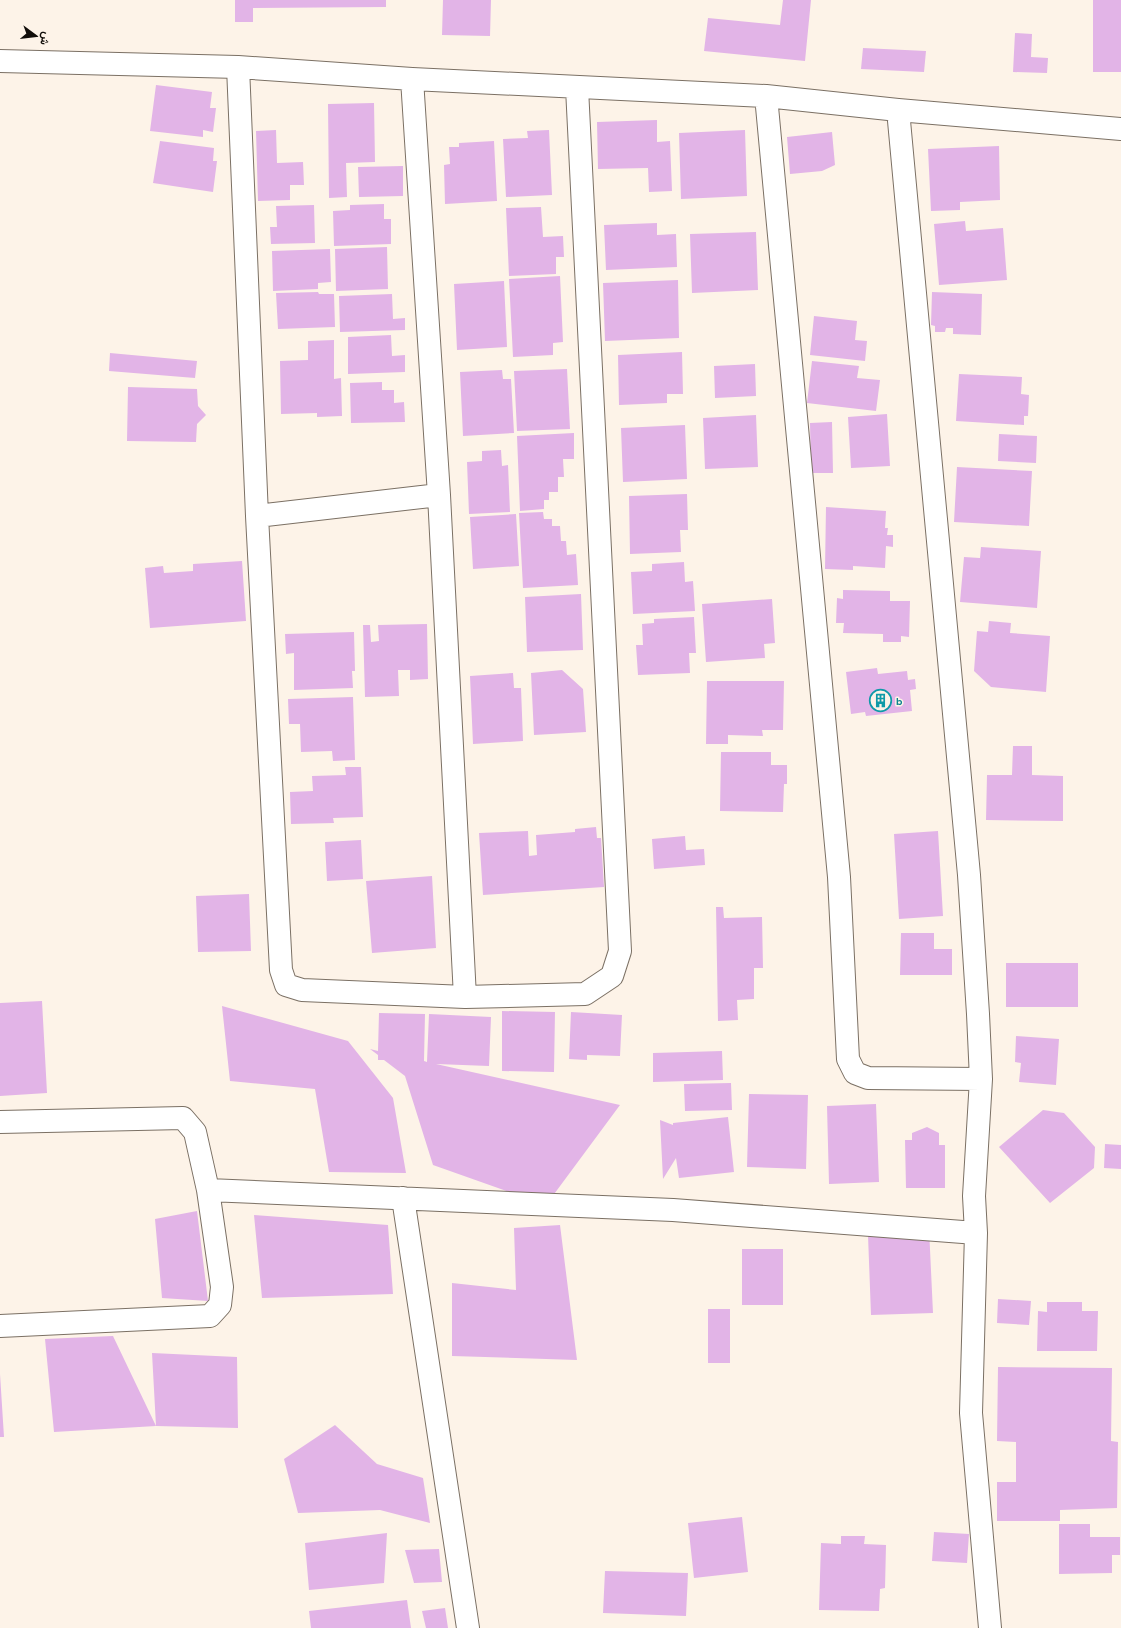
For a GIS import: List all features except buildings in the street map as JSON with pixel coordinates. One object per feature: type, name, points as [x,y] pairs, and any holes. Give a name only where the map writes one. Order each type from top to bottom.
[{"type":"street","points":[[0,61],[238,67],[412,79],[766,96],[898,110],[1121,129]]},
{"type":"street","points":[[238,67],[257,516],[281,970],[286,985],[302,990],[465,997],[585,994],[612,976],[620,951],[577,88]]},
{"type":"street","points":[[412,79],[439,495],[465,997]]},
{"type":"street","points":[[766,96],[839,877],[848,1059],[855,1073],[868,1078],[982,1079]]},
{"type":"street","points":[[898,110],[969,875],[982,1079],[974,1196],[976,1232],[971,1414],[990,1628]]},
{"type":"street","points":[[257,516],[439,495]]},
{"type":"street","points":[[0,1122],[183,1118],[195,1132],[208,1190],[222,1287],[220,1305],[210,1316],[0,1326]]},
{"type":"street","points":[[208,1190],[673,1210],[976,1232]]},
{"type":"street","points":[[403,1198],[468,1628]]},
{"type":"place","name":"b","points":[[880,701]]}]
